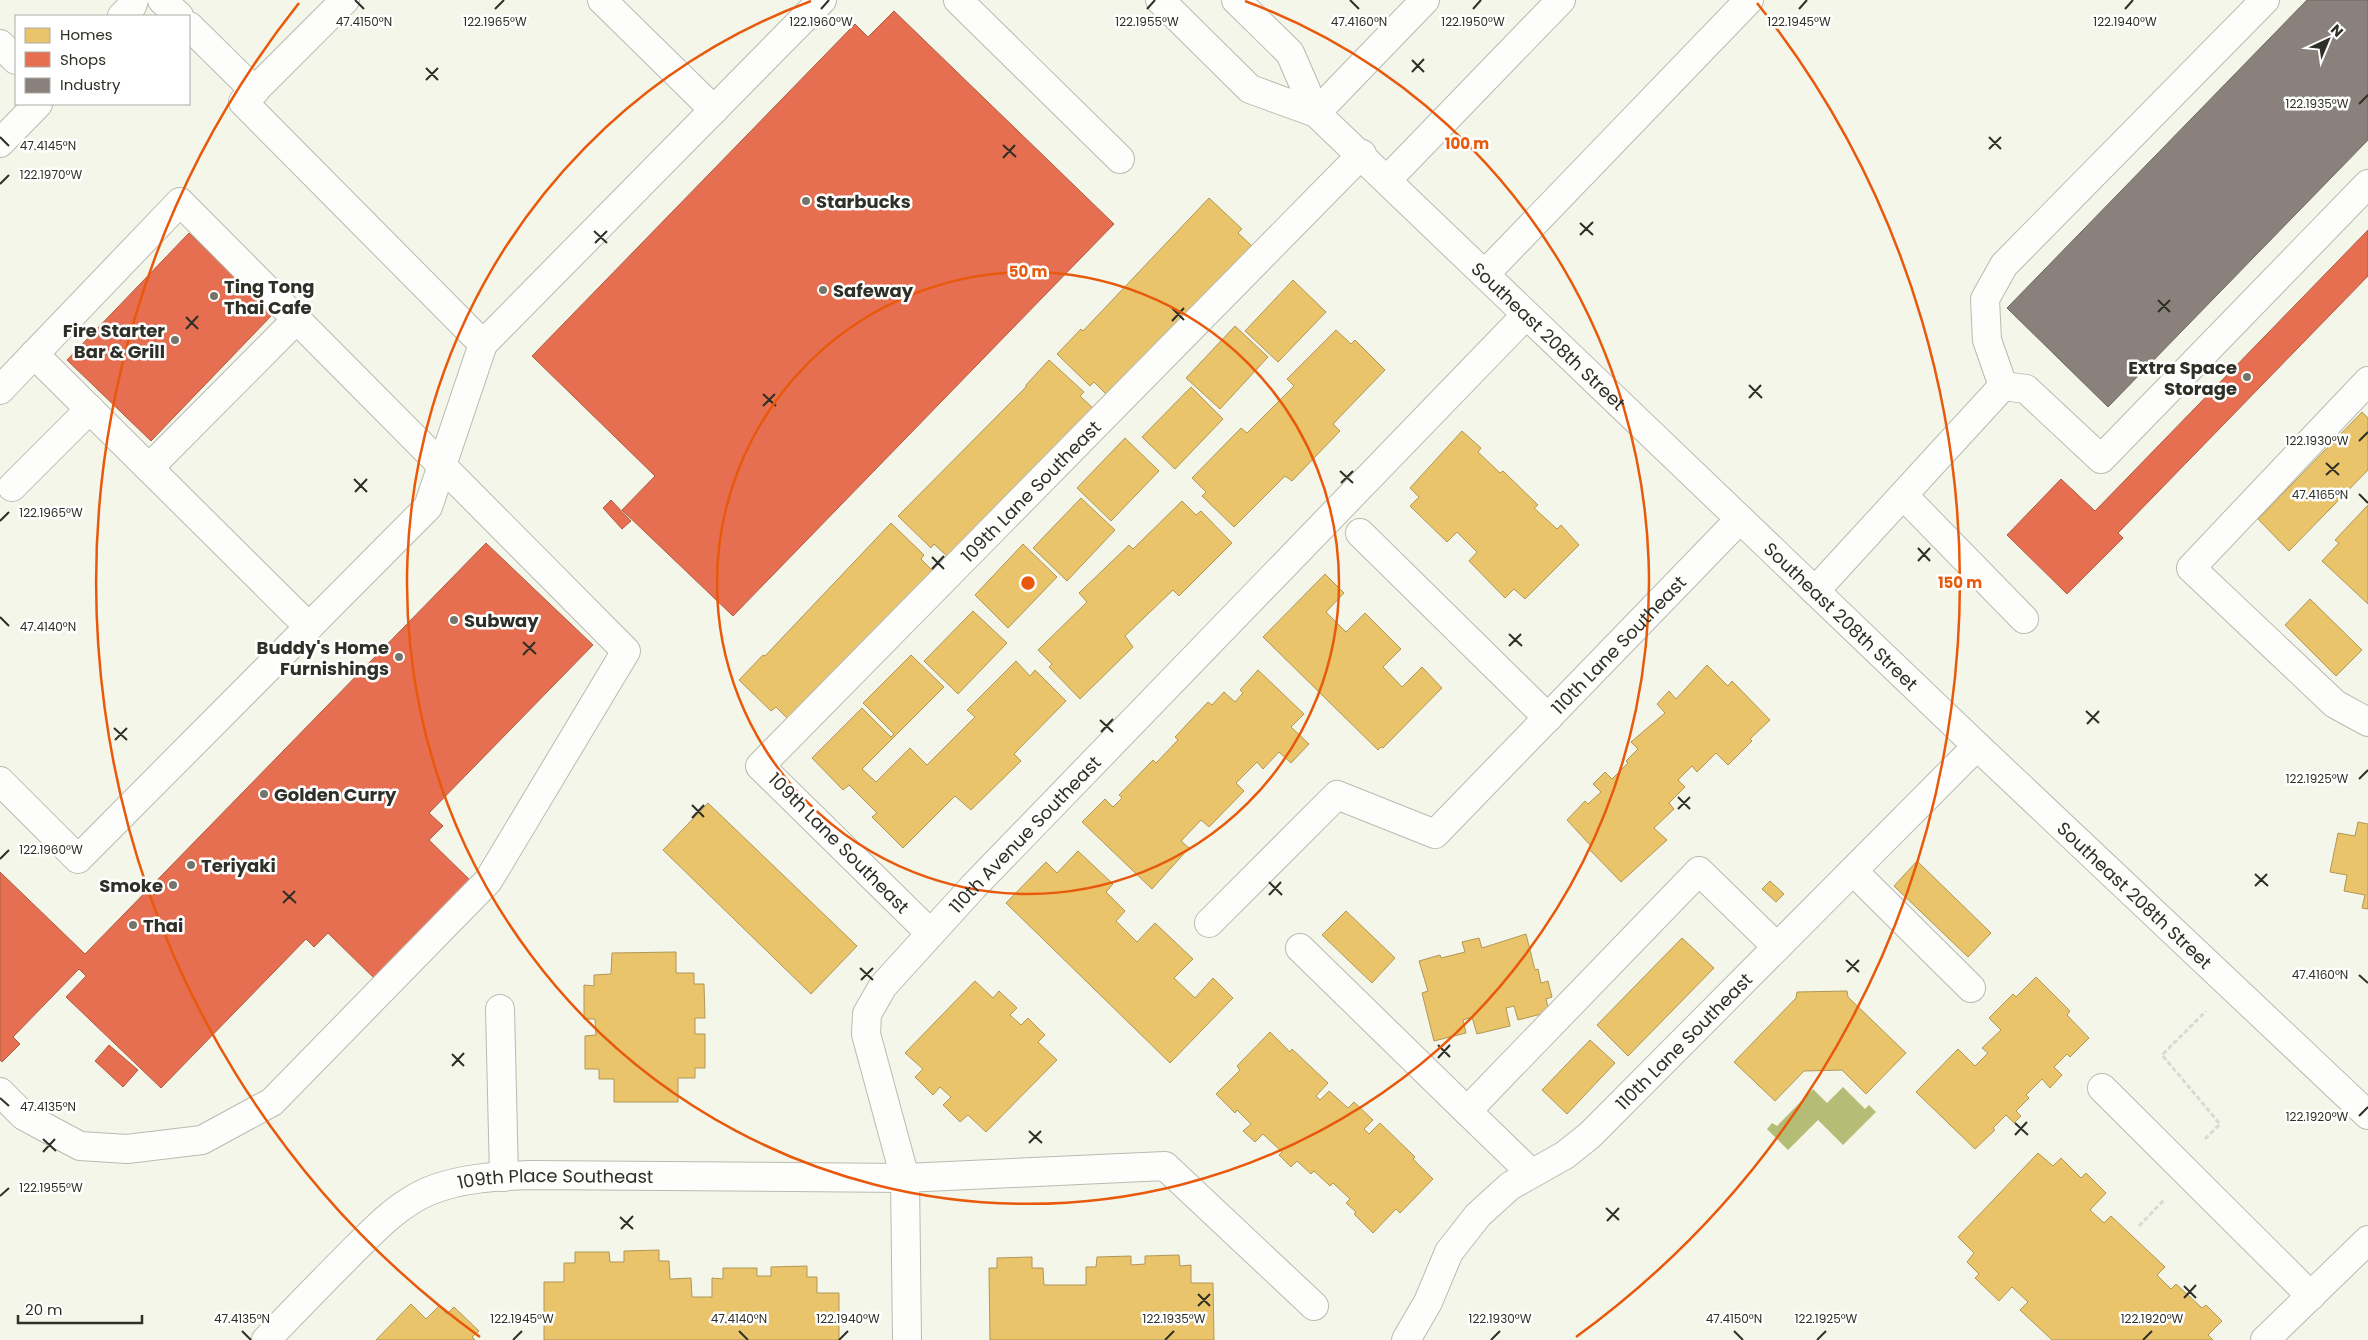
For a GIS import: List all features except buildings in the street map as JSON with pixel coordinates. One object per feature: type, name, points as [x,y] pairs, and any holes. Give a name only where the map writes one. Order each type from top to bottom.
[{"type":"street","points":[[162,0],[178,15]]},
{"type":"street","points":[[345,0],[243,102],[483,344]]},
{"type":"street","points":[[602,0],[714,110]]},
{"type":"street","points":[[0,781],[78,859],[428,507],[483,344],[822,0]]},
{"type":"street","points":[[958,0],[1120,159]]},
{"type":"street","name":"Southeast 208th Street","points":[[1160,0],[1250,89],[1316,113],[1362,154],[1526,315],[1977,746],[2367,1112]]},
{"type":"street","name":"Southeast 208th Street","points":[[1236,0],[1290,52],[1316,113]]},
{"type":"street","points":[[1316,113],[1425,0]]},
{"type":"street","points":[[1387,180],[1561,0]]},
{"type":"street","points":[[1484,274],[1749,0]]},
{"type":"street","points":[[2003,386],[1987,340],[1985,299],[2004,265],[2265,0]]},
{"type":"street","points":[[190,27],[255,91]]},
{"type":"street","points":[[0,44],[15,59]]},
{"type":"street","points":[[0,143],[37,105]]},
{"type":"street","name":"109th Lane Southeast","points":[[930,933],[760,766],[1362,154]]},
{"type":"street","points":[[2003,386],[2026,389],[2101,459],[2368,184]]},
{"type":"street","points":[[0,390],[180,202],[626,651],[488,881],[272,1102],[202,1140],[127,1149],[80,1146],[24,1116],[0,1092]]},
{"type":"street","name":"110th Avenue Southeast","points":[[907,1340],[905,1178],[868,1042],[865,1020],[883,986],[895,976],[930,933],[1526,315]]},
{"type":"street","points":[[149,468],[297,319]]},
{"type":"street","points":[[34,354],[308,627]]},
{"type":"street","points":[[2368,380],[2191,568],[2335,704],[2368,722]]},
{"type":"street","points":[[1815,591],[2003,386]]},
{"type":"street","points":[[12,487],[90,409]]},
{"type":"street","points":[[1903,495],[2024,619]]},
{"type":"street","name":"110th Lane Southeast","points":[[1209,924],[1337,795],[1435,834],[1740,519]]},
{"type":"street","points":[[1360,533],[1548,718]]},
{"type":"street","name":"110th Lane Southeast","points":[[1406,1340],[1423,1314],[1441,1268],[1455,1243],[1478,1215],[1496,1197],[1531,1173],[1565,1155],[1590,1135],[1977,746]]},
{"type":"street","points":[[1852,871],[1971,988]]},
{"type":"street","points":[[1467,1111],[1699,872],[1777,947]]},
{"type":"street","points":[[1300,948],[1531,1173]]},
{"type":"street","points":[[500,1009],[504,1177]]},
{"type":"street","points":[[2102,1088],[2310,1296]]},
{"type":"street","points":[[905,1178],[1165,1166],[1314,1306]]},
{"type":"street","name":"109th Place Southeast","points":[[266,1340],[371,1233],[408,1203],[443,1186],[469,1180],[531,1175],[905,1178]]},
{"type":"street","points":[[2265,1340],[2368,1240]]},
{"type":"path","points":[[2139,1226],[2168,1196],[2191,1152],[2220,1124],[2162,1055],[2232,986]]},
{"type":"shaded area","points":[[1843,1087],[1865,1109],[1869,1105],[1876,1112],[1843,1145],[1818,1120],[1788,1150],[1767,1129],[1772,1123],[1777,1126],[1813,1089],[1827,1103]]},
{"type":"place","name":"Starbucks","points":[[806,201]]},
{"type":"place","name":"Safeway","points":[[823,290]]},
{"type":"place","name":"Ting Tong Thai Cafe","points":[[214,296]]},
{"type":"place","name":"Fire Starter Bar & Grill","points":[[175,340]]},
{"type":"place","name":"Extra Space Storage","points":[[2247,377]]},
{"type":"place","name":"Subway","points":[[454,620]]},
{"type":"place","name":"Buddy's Home Furnishings","points":[[399,657]]},
{"type":"place","name":"Golden Curry","points":[[264,794]]},
{"type":"place","name":"Teriyaki","points":[[191,865]]},
{"type":"place","name":"Smoke","points":[[173,885]]},
{"type":"place","name":"Thai","points":[[133,925]]}]
